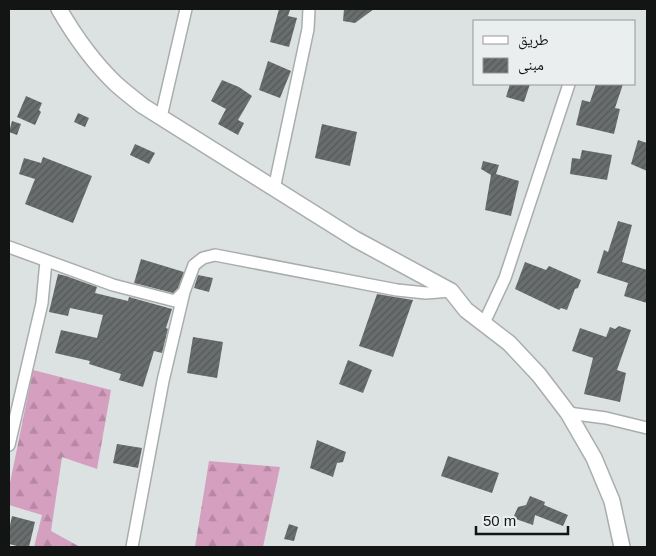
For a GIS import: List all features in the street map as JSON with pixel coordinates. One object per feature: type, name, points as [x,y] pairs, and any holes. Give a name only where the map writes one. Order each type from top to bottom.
[{"type":"main road","points":[[59,9],[93,58],[115,83],[143,106],[355,239],[451,291],[466,310],[510,343],[539,375],[568,413],[594,458],[612,501],[622,547]]},
{"type":"street","points":[[161,117],[186,9]]},
{"type":"street","points":[[274,188],[308,29],[309,9]]},
{"type":"street","points":[[484,323],[505,278],[569,85]]},
{"type":"street","points":[[9,247],[112,285],[175,301],[184,292]]},
{"type":"street","points":[[132,547],[163,381],[184,292],[194,265],[203,258],[215,255],[397,290],[426,293],[451,291]]},
{"type":"street","points":[[9,445],[42,303],[46,261]]},
{"type":"street","points":[[568,413],[606,418],[647,428]]},
{"type":"green space","points":[[33,370],[111,390],[97,469],[62,457],[51,531],[80,547],[34,547],[42,515],[9,505],[9,488]]},
{"type":"green space","points":[[209,461],[280,467],[263,547],[195,547]]},
{"type":"building","points":[[279,9],[290,10],[288,16],[297,18],[289,47],[270,42]]},
{"type":"building","points":[[344,9],[374,9],[355,23],[343,21]]},
{"type":"building","points":[[268,61],[291,71],[280,98],[259,90]]},
{"type":"building","points":[[222,80],[239,87],[252,96],[238,120],[244,123],[238,135],[218,124],[226,109],[211,101]]},
{"type":"building","points":[[510,85],[530,85],[524,102],[506,97]]},
{"type":"building","points":[[596,85],[623,85],[615,108],[620,109],[614,134],[576,125],[582,100],[590,102]]},
{"type":"building","points":[[26,96],[42,103],[39,110],[41,112],[35,125],[17,117]]},
{"type":"building","points":[[78,113],[89,118],[85,127],[74,122]]},
{"type":"building","points":[[12,121],[21,124],[17,135],[9,132]]},
{"type":"building","points":[[322,124],[357,132],[350,166],[315,158]]},
{"type":"building","points":[[638,140],[647,143],[647,171],[631,164]]},
{"type":"building","points":[[135,144],[155,153],[149,164],[130,155]]},
{"type":"building","points":[[582,150],[612,155],[607,180],[570,174],[572,158],[580,159]]},
{"type":"building","points":[[43,157],[92,176],[73,223],[25,204],[35,179],[19,174],[24,158],[41,163]]},
{"type":"building","points":[[483,161],[499,165],[496,174],[519,181],[511,216],[485,210],[491,175],[481,169]]},
{"type":"building","points":[[618,221],[632,225],[622,262],[647,270],[647,303],[624,296],[628,283],[597,273],[604,250],[608,252]]},
{"type":"building","points":[[141,259],[184,272],[178,288],[173,293],[134,283]]},
{"type":"building","points":[[525,262],[546,270],[549,266],[581,280],[578,288],[575,289],[567,310],[561,308],[559,310],[515,289]]},
{"type":"building","points":[[58,274],[97,287],[95,293],[128,301],[129,297],[172,309],[166,328],[168,329],[162,353],[154,351],[143,387],[119,380],[121,374],[89,364],[90,361],[55,353],[61,330],[97,338],[103,315],[70,308],[68,316],[49,312]]},
{"type":"building","points":[[198,275],[213,278],[209,292],[194,288]]},
{"type":"building","points":[[377,294],[413,300],[393,357],[359,346]]},
{"type":"building","points":[[619,326],[631,330],[617,370],[626,373],[620,402],[584,394],[593,358],[572,351],[580,328],[606,337],[610,327],[615,329]]},
{"type":"building","points":[[193,337],[223,342],[217,378],[187,373]]},
{"type":"building","points":[[348,360],[372,370],[363,393],[339,384]]},
{"type":"building","points":[[317,440],[346,452],[343,462],[337,463],[333,477],[310,468]]},
{"type":"building","points":[[117,444],[142,448],[138,468],[113,463]]},
{"type":"building","points":[[448,456],[499,473],[492,493],[441,476]]},
{"type":"building","points":[[530,496],[545,502],[544,505],[568,515],[563,526],[535,515],[533,525],[513,518],[518,507],[526,505]]},
{"type":"building","points":[[12,516],[35,522],[29,547],[9,544]]},
{"type":"building","points":[[289,524],[298,527],[294,541],[284,539]]}]
